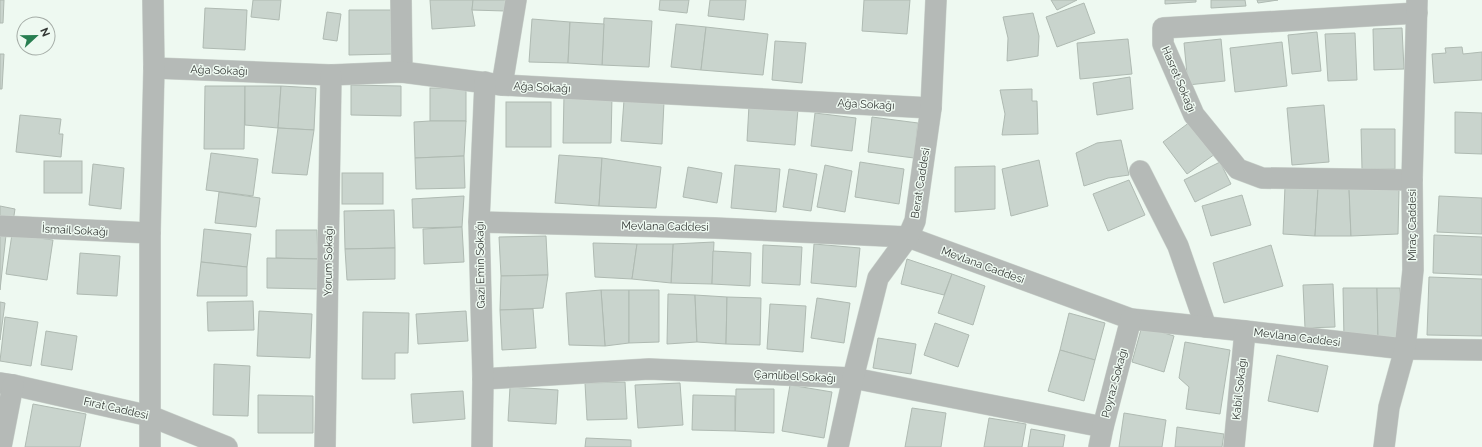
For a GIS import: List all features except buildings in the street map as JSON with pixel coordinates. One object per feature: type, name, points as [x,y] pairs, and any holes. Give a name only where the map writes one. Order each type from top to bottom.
[{"type":"street","points":[[150,447],[150,233],[154,68],[152,0]]},
{"type":"street","points":[[401,0],[402,72]]},
{"type":"street","name":"Gazi Emin Sokağı","points":[[482,447],[483,380],[479,222],[494,84],[516,0]]},
{"type":"street","name":"Berat Caddesi","points":[[838,447],[853,378],[878,278],[908,237],[915,221],[931,108],[936,0]]},
{"type":"street","name":"Miraç Caddesi","points":[[1384,447],[1389,407],[1405,349],[1413,270],[1412,180],[1417,7]]},
{"type":"street","name":"Hasret Sokağı","points":[[1412,180],[1262,178],[1238,170],[1194,115],[1162,44],[1163,28],[1417,7]]},
{"type":"street","name":"Ağa Sokağı","points":[[154,68],[331,75],[402,72],[494,84],[931,108]]},
{"type":"street","name":"Yorum Sokağı","points":[[325,447],[331,75]]},
{"type":"street","points":[[1140,171],[1178,246],[1206,327]]},
{"type":"street","name":"Mevlana Caddesi","points":[[479,222],[715,228],[908,237],[1130,320],[1405,349],[1482,350]]},
{"type":"street","name":"İsmail Sokağı","points":[[0,226],[150,233]]},
{"type":"street","name":"Poyraz Sokağı","points":[[1101,437],[1130,320]]},
{"type":"street","name":"Kabil Sokağı","points":[[1234,447],[1245,331]]},
{"type":"street","name":"Çamlıbel Sokağı","points":[[483,380],[649,369],[853,378],[1101,437]]},
{"type":"street","points":[[1,447],[6,384]]},
{"type":"street","name":"Fırat Caddesi","points":[[6,384],[150,416],[227,447]]}]
